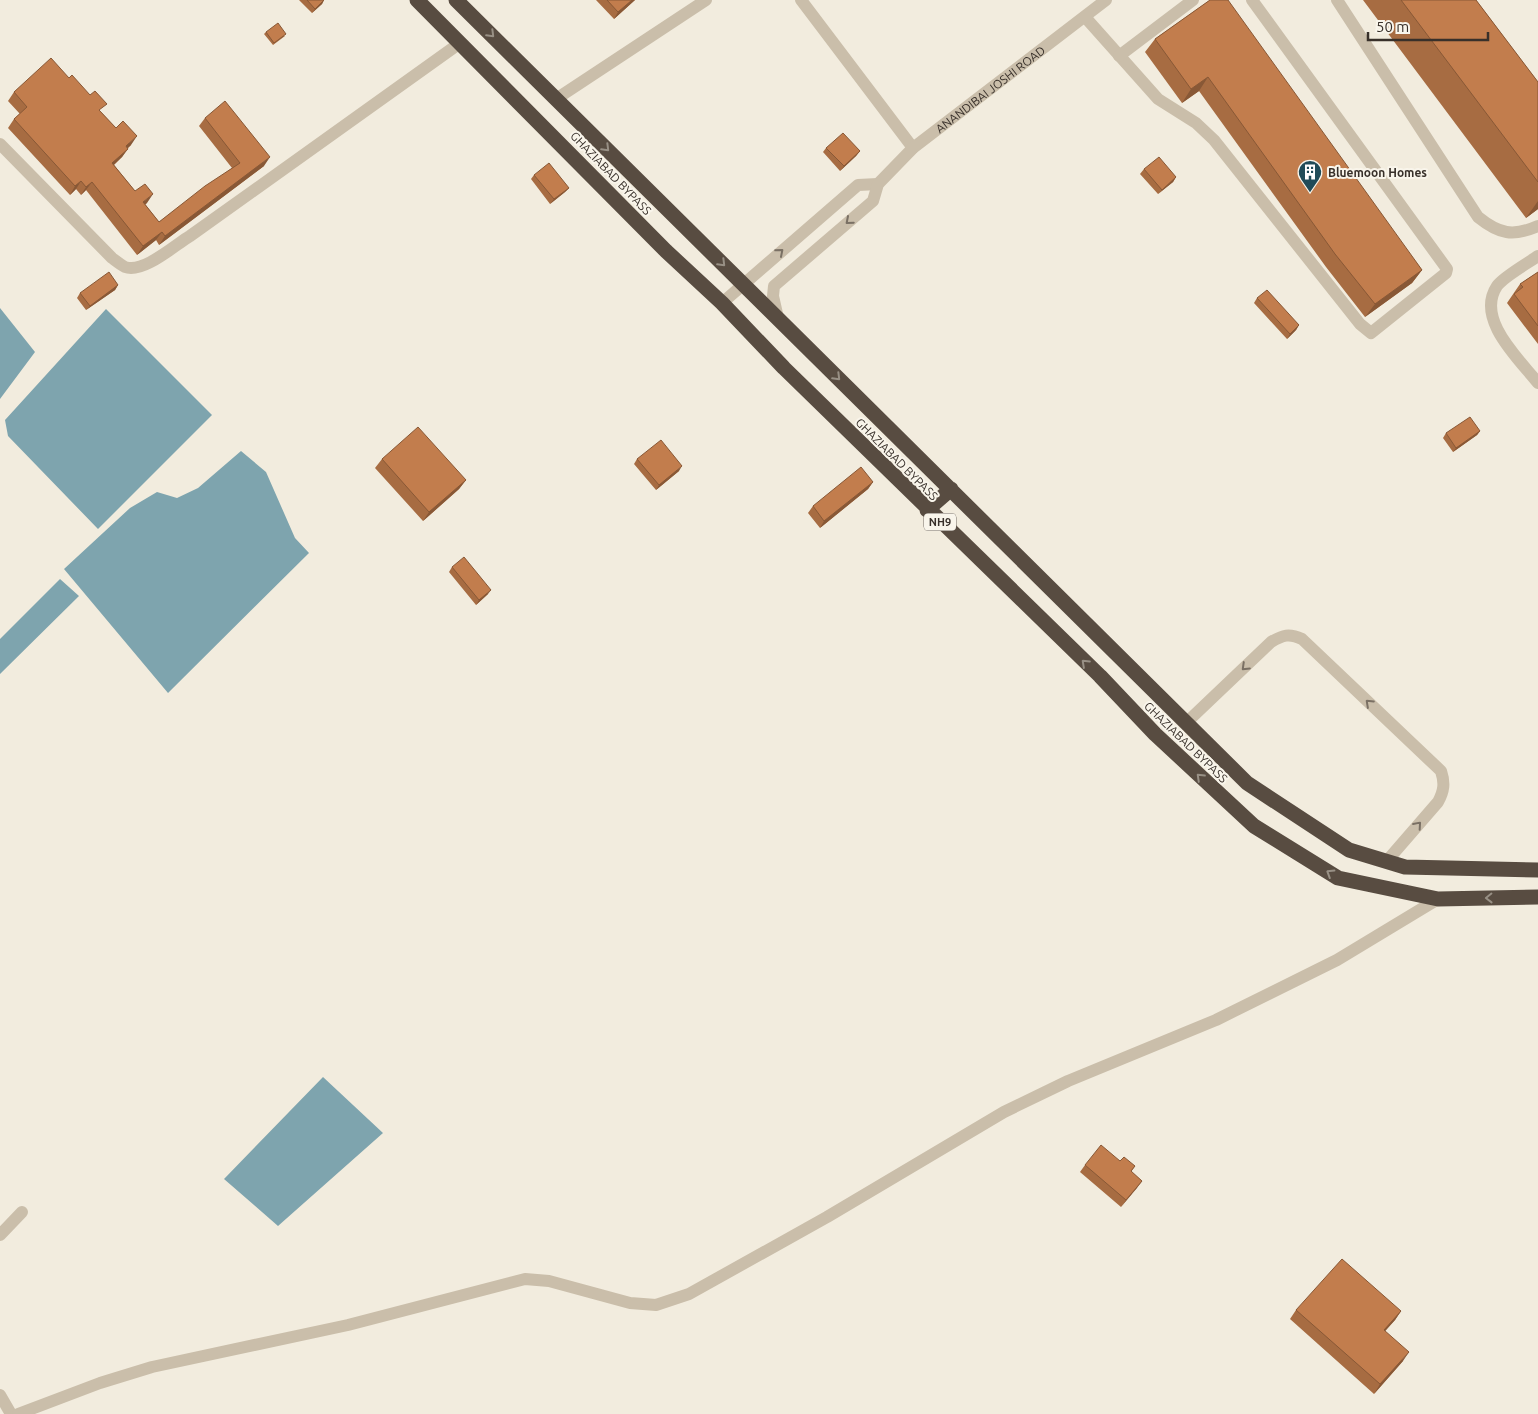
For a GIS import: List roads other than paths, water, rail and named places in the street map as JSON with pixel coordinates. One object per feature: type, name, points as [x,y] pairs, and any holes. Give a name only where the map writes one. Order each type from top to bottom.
[{"type":"highway","name":"GHAZIABAD BYPASS","points":[[417,0],[927,510],[1100,676],[1155,734],[1254,826],[1338,878],[1438,899],[1538,896]]},
{"type":"highway","name":"GHAZIABAD BYPASS","points":[[456,0],[1247,783],[1349,850],[1386,862],[1404,867],[1538,870]]},
{"type":"highway","points":[[927,510],[951,489]]},
{"type":"street","points":[[556,99],[706,0]]},
{"type":"street","points":[[801,0],[913,148]]},
{"type":"street","name":"ANANDIBAI JOSHI ROAD","points":[[778,318],[773,296],[774,286],[873,201],[878,184],[913,148],[1106,0]]},
{"type":"street","points":[[1118,56],[1193,0]]},
{"type":"street","points":[[1085,16],[1118,56],[1158,99],[1196,123],[1214,140],[1360,324],[1371,334],[1446,273],[1447,269],[1252,0]]},
{"type":"street","points":[[1337,0],[1478,216],[1488,225],[1505,232],[1520,233],[1538,226]]},
{"type":"street","points":[[0,144],[112,258],[125,267],[144,266],[190,236],[460,43]]},
{"type":"street","points":[[722,303],[858,185],[878,184]]},
{"type":"street","points":[[1538,256],[1497,285],[1491,302],[1493,320],[1503,338],[1538,383]]},
{"type":"street","points":[[1187,722],[1271,642],[1291,634],[1302,639],[1441,771],[1445,781],[1443,793],[1438,802],[1386,862]]},
{"type":"street","points":[[18,1414],[100,1383],[152,1367],[348,1325],[525,1279],[549,1281],[630,1302],[656,1306],[689,1294],[827,1216],[1004,1112],[1068,1080],[1216,1020],[1337,960],[1438,899]]},
{"type":"street","points":[[0,1235],[22,1212]]},
{"type":"street","points":[[0,1395],[12,1414]]},
{"type":"water","points":[[0,308],[35,352],[0,399]]},
{"type":"water","points":[[106,309],[212,415],[98,529],[8,436],[5,420]]},
{"type":"water","points":[[241,451],[266,472],[295,538],[309,553],[168,693],[64,569],[130,508],[157,492],[177,498],[198,488]]},
{"type":"water","points":[[60,579],[79,596],[0,674],[0,639]]},
{"type":"water","points":[[323,1077],[383,1133],[278,1226],[224,1179]]},
{"type":"place","name":"Bluemoon Homes","points":[[1310,193]]}]
